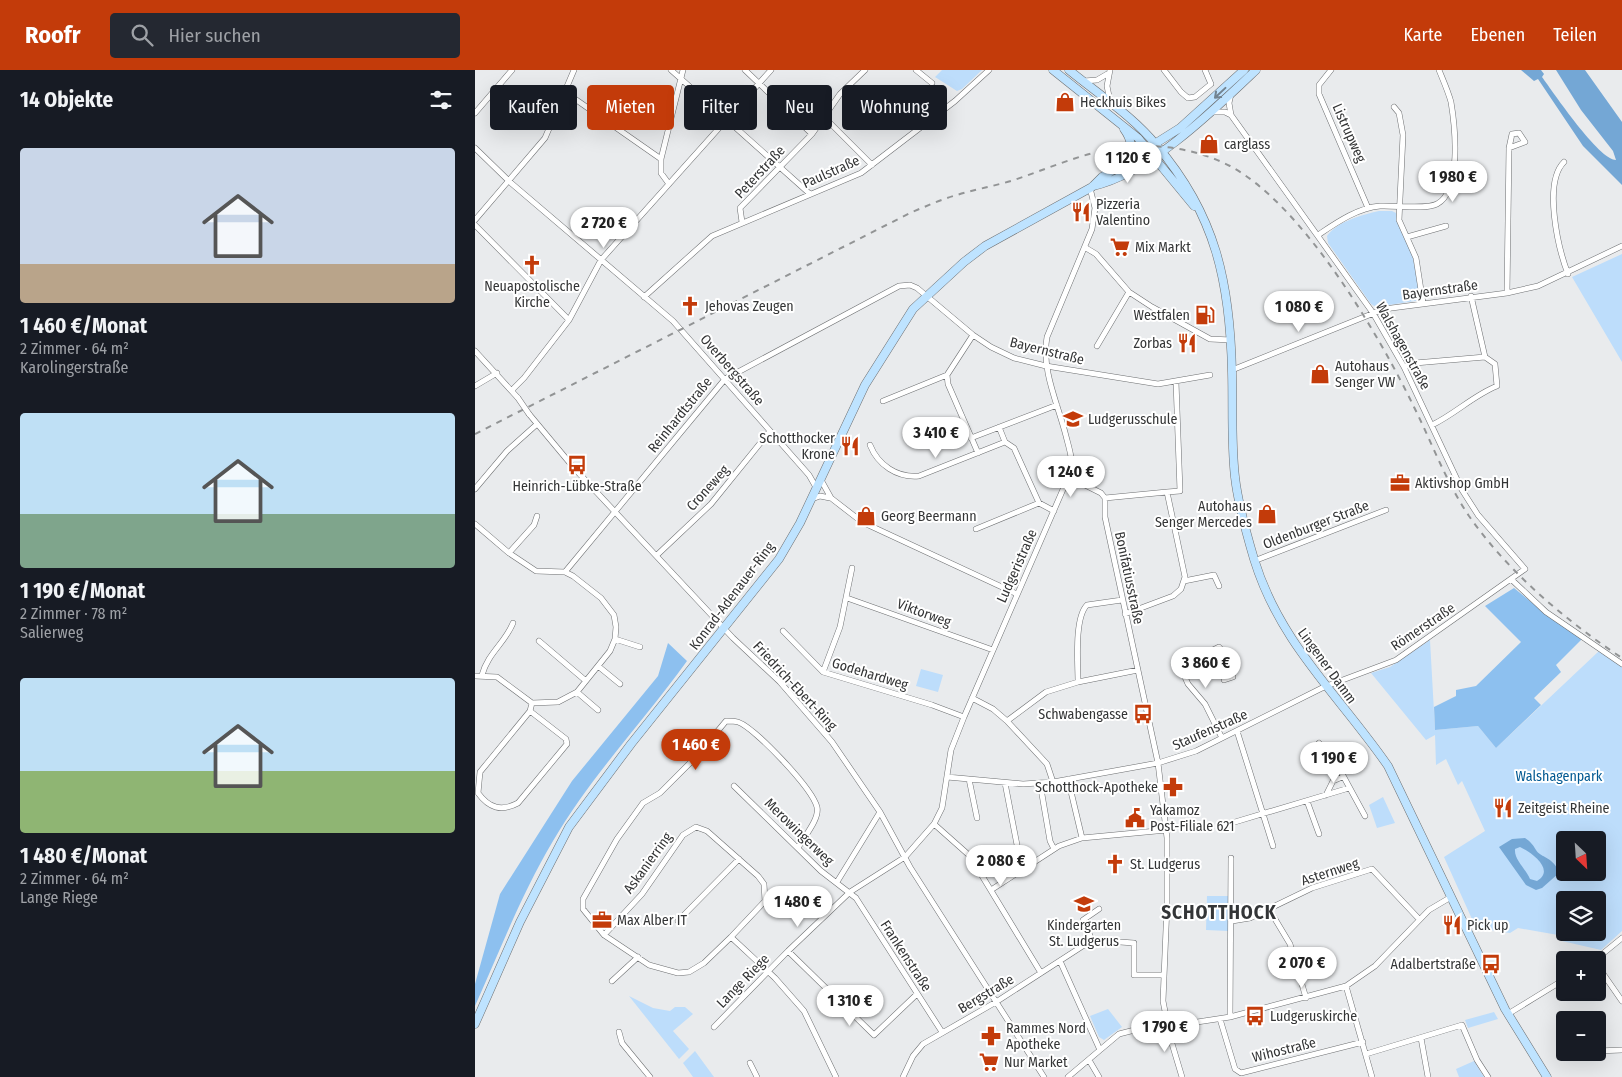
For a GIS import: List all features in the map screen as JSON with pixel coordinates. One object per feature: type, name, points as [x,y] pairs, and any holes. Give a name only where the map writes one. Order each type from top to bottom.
[{"type":"main road","name":"Lingener Damm","points":[[1053,70],[1120,123],[1148,148],[1192,203],[1208,229]]},
{"type":"main road","name":"Lingener Damm","points":[[1069,70],[1155,143],[1199,205],[1220,262],[1225,287],[1231,340],[1235,479],[1242,517],[1254,561],[1274,611],[1325,687],[1369,739],[1388,766],[1508,1014],[1547,1077]]},
{"type":"main road","name":"Konrad-Adenauer-Ring","points":[[475,1024],[520,922],[569,826],[631,744],[779,558],[817,489],[878,360],[913,309],[985,246],[1091,187],[1197,113],[1244,70]]},
{"type":"main road","name":"Konrad-Adenauer-Ring","points":[[1091,187],[1107,183],[1162,152],[1210,113],[1256,70]]},
{"type":"main road","points":[[1120,123],[1131,144],[1131,152],[1126,162]]},
{"type":"street","points":[[475,113],[512,70]]},
{"type":"street","points":[[568,85],[574,70]]},
{"type":"street","points":[[671,70],[688,85]]},
{"type":"street","points":[[669,184],[661,173],[661,159],[683,70]]},
{"type":"street","points":[[745,70],[812,134]]},
{"type":"street","points":[[757,85],[771,70]]},
{"type":"street","name":"Peterstraße","points":[[832,105],[839,94],[865,70]]},
{"type":"street","points":[[916,70],[932,83]]},
{"type":"street","name":"Paulstraße","points":[[742,222],[861,173],[955,101],[989,70]]},
{"type":"street","points":[[1164,70],[1188,98],[1195,97],[1211,84],[1205,70]]},
{"type":"street","name":"Listrupweg","points":[[1331,70],[1319,86],[1319,94],[1368,208]]},
{"type":"street","points":[[1318,235],[1341,220],[1368,208],[1437,204],[1451,188],[1455,159],[1453,121],[1450,100],[1439,70]]},
{"type":"street","points":[[1083,81],[1097,80],[1109,72]]},
{"type":"street","points":[[1109,72],[1107,86],[1110,103]]},
{"type":"street","points":[[1210,113],[1220,112],[1231,115],[1229,103],[1231,93]]},
{"type":"street","points":[[577,100],[661,159]]},
{"type":"street","points":[[1394,107],[1399,113],[1403,135],[1399,220],[1416,258],[1423,304]]},
{"type":"street","name":"Walshagenstraße","points":[[1231,115],[1373,314],[1404,367],[1462,490],[1478,515],[1525,569]]},
{"type":"street","points":[[832,125],[872,165]]},
{"type":"street","points":[[475,220],[545,138],[548,130]]},
{"type":"street","points":[[511,390],[524,378],[569,320],[601,260],[717,130]]},
{"type":"street","points":[[738,130],[810,194]]},
{"type":"street","name":"Peterstraße","points":[[644,297],[712,236],[742,222],[740,208],[815,130]]},
{"type":"street","name":"Overbergstraße","points":[[475,148],[508,181],[673,321],[809,475],[817,489]]},
{"type":"street","points":[[1507,293],[1509,148]]},
{"type":"street","points":[[1564,162],[1557,172],[1554,206],[1555,232],[1568,274]]},
{"type":"street","name":"Ludgeristraße","points":[[905,857],[934,824],[942,808],[951,750],[963,717],[1069,477],[1072,465],[1071,455],[1046,366],[1047,337],[1086,248],[1095,218],[1094,198],[1091,187]]},
{"type":"street","points":[[475,225],[569,320]]},
{"type":"street","points":[[1407,237],[1446,226]]},
{"type":"street","name":"Bayernstraße","points":[[1232,370],[1384,309],[1471,296],[1507,293],[1538,286],[1568,274],[1622,246]]},
{"type":"street","points":[[1086,248],[1096,254],[1129,292],[1152,307],[1210,339],[1231,340]]},
{"type":"street","name":"Reinhardtstraße","points":[[565,572],[725,379],[899,286],[910,285],[926,296]]},
{"type":"street","points":[[1097,346],[1129,292]]},
{"type":"street","name":"Bayernstraße","points":[[926,296],[973,335],[991,347],[1015,358],[1046,366],[1158,384],[1210,374]]},
{"type":"street","points":[[1471,296],[1485,357]]},
{"type":"street","points":[[883,401],[947,375],[973,335]]},
{"type":"street","name":"Friedrich-Ebert-Ring","points":[[475,351],[497,373],[536,424],[615,512],[807,712],[845,759],[880,812],[905,857],[1044,1077]]},
{"type":"street","points":[[1404,367],[1415,364],[1485,357],[1495,364],[1497,386],[1485,391],[1451,416],[1432,425]]},
{"type":"street","points":[[475,386],[497,373]]},
{"type":"street","points":[[947,375],[948,384],[978,453]]},
{"type":"street","points":[[1069,477],[1101,493],[1105,498],[1180,491],[1176,382]]},
{"type":"street","points":[[971,438],[1057,405]]},
{"type":"street","points":[[475,488],[517,440],[536,424]]},
{"type":"street","points":[[999,427],[1005,442],[1014,448],[1039,503],[1054,511]]},
{"type":"street","name":"Croneweg","points":[[657,555],[711,504],[771,431]]},
{"type":"street","points":[[870,445],[874,455],[899,475],[907,477],[919,476],[1005,442]]},
{"type":"street","points":[[809,475],[823,476],[831,498]]},
{"type":"street","points":[[1125,614],[1173,596],[1181,589],[1184,581],[1183,566],[1167,492]]},
{"type":"street","points":[[812,499],[820,496],[831,498],[862,522],[1017,594]]},
{"type":"street","name":"Bonifatiusstraße","points":[[1105,498],[1105,517],[1157,763],[1167,830],[1168,897],[1163,1000],[1167,1024],[1182,1077]]},
{"type":"street","points":[[976,529],[1039,503]]},
{"type":"street","name":"Oldenburger Straße","points":[[1254,561],[1386,510]]},
{"type":"street","points":[[509,553],[534,525],[537,516]]},
{"type":"street","points":[[475,524],[509,553],[536,570],[565,572],[601,598],[614,615],[615,639],[610,651],[577,692],[558,702],[532,703],[497,677],[475,676]]},
{"type":"street","points":[[823,672],[840,627],[847,598],[851,568]]},
{"type":"street","name":"Römerstraße","points":[[1325,687],[1396,660],[1513,580],[1525,569]]},
{"type":"street","points":[[1184,581],[1214,575],[1219,586]]},
{"type":"street","points":[[1513,580],[1546,612],[1622,664]]},
{"type":"street","name":"Viktorweg","points":[[847,598],[993,650]]},
{"type":"street","points":[[1078,682],[1078,642],[1082,609],[1087,605],[1122,600]]},
{"type":"street","points":[[482,675],[486,661],[509,633],[513,623]]},
{"type":"street","name":"Godehardweg","points":[[783,631],[823,672],[934,705],[963,717]]},
{"type":"street","points":[[615,639],[640,647]]},
{"type":"street","points":[[539,641],[586,681]]},
{"type":"street","points":[[1222,738],[1205,704],[1188,684],[1184,675],[1187,663],[1219,647],[1229,662]]},
{"type":"street","points":[[598,666],[620,684]]},
{"type":"street","points":[[1007,721],[1046,692],[1078,682],[1137,670]]},
{"type":"street","name":"Staufenstraße","points":[[947,777],[1005,783],[1040,783],[1157,763],[1196,751],[1325,687]]},
{"type":"street","points":[[577,692],[598,710]]},
{"type":"street","points":[[972,698],[993,709],[1007,721],[1047,764],[1053,782]]},
{"type":"street","points":[[530,711],[566,740],[567,744],[518,803],[510,808],[498,809],[486,803],[478,793],[480,772],[530,711],[532,703]]},
{"type":"street","points":[[603,935],[583,908],[583,899],[617,838],[643,803],[660,793],[696,756],[726,721],[738,722],[773,750],[805,784],[813,798],[817,808],[816,816],[798,848]]},
{"type":"street","points":[[1237,731],[1261,814],[1273,846]]},
{"type":"street","points":[[1319,743],[1334,759],[1342,778],[1365,816]]},
{"type":"street","points":[[1326,795],[1333,781],[1342,778]]},
{"type":"street","points":[[969,779],[977,818]]},
{"type":"street","points":[[1068,779],[1082,838]]},
{"type":"street","points":[[1005,783],[1017,850],[1030,865]]},
{"type":"street","points":[[1040,783],[1050,841],[1054,849]]},
{"type":"street","name":"Merowingerweg","points":[[733,786],[825,874],[850,892]]},
{"type":"street","points":[[1225,825],[1349,788]]},
{"type":"street","points":[[1307,802],[1319,834]]},
{"type":"street","points":[[837,882],[880,812]]},
{"type":"street","points":[[934,824],[970,856],[1041,973]]},
{"type":"street","name":"Askanierring","points":[[696,827],[707,831],[739,859],[763,884],[765,901],[704,964],[689,972],[678,973],[660,970],[603,935],[642,894],[668,855],[690,829],[696,827]]},
{"type":"street","points":[[991,890],[1054,849],[1082,838],[1167,830]]},
{"type":"street","name":"Lange Riege","points":[[715,1027],[788,951],[850,892],[881,870],[905,857]]},
{"type":"street","points":[[1230,1017],[1231,858]]},
{"type":"street","points":[[678,921],[739,859]]},
{"type":"street","name":"Asternweg","points":[[1232,921],[1250,918],[1312,888],[1372,870],[1419,919]]},
{"type":"street","name":"Frankenstraße","points":[[850,892],[942,1032]]},
{"type":"street","points":[[1068,1077],[1119,1034],[1143,1027],[1230,1017],[1345,986],[1375,966],[1419,919],[1437,904],[1451,897]]},
{"type":"street","points":[[1099,909],[1083,920],[1092,940],[1134,943],[1134,974],[1164,976]]},
{"type":"street","points":[[1269,909],[1290,944],[1306,998]]},
{"type":"street","points":[[731,937],[804,1010],[836,1077]]},
{"type":"street","points":[[1606,951],[1622,938]]},
{"type":"street","name":"Bergstraße","points":[[903,1077],[913,1056],[923,1044],[996,1002],[1092,940]]},
{"type":"street","points":[[788,951],[874,1035],[917,994]]},
{"type":"street","points":[[612,981],[638,957]]},
{"type":"street","points":[[1060,961],[1101,1050]]},
{"type":"street","points":[[1606,978],[1622,1001]]},
{"type":"street","points":[[1508,1014],[1556,985]]},
{"type":"street","points":[[1345,986],[1372,1077]]},
{"type":"street","name":"Wihostraße","points":[[1220,1018],[1235,1070],[1241,1073],[1363,1042]]},
{"type":"street","points":[[1366,1054],[1462,1025],[1477,1060],[1488,1077]]},
{"type":"street","points":[[619,1032],[622,1043],[650,1077]]},
{"type":"street","points":[[1421,1038],[1428,1077]]},
{"type":"street","points":[[1606,1051],[1622,1050]]},
{"type":"street","points":[[1089,1060],[1099,1077]]},
{"type":"street","points":[[750,1063],[757,1077]]},
{"type":"green space","points":[[942,70],[982,70],[962,89],[957,91],[935,77]]},
{"type":"green space","points":[[1379,211],[1392,211],[1396,213],[1413,258],[1421,300],[1376,307],[1371,304],[1328,243],[1327,236],[1337,226]]},
{"type":"green space","points":[[1622,254],[1622,362],[1572,277]]},
{"type":"green space","name":"Walshagenpark","points":[[1430,640],[1435,730],[1478,726],[1496,748],[1599,651],[1622,666],[1622,931],[1601,950],[1562,941],[1606,941],[1606,891],[1556,891],[1556,935],[1518,928],[1510,933],[1476,928],[1444,857],[1485,831],[1462,781],[1458,785],[1446,759],[1436,765],[1435,735],[1426,740],[1371,673],[1390,667]]},
{"type":"green space","points":[[921,669],[943,675],[938,692],[916,686]]},
{"type":"green space","points":[[1383,797],[1395,823],[1377,828],[1369,805]]},
{"type":"green space","points":[[1207,896],[1230,896],[1231,922],[1228,931],[1206,930]]},
{"type":"green space","points":[[629,996],[653,1008],[670,1011],[675,1007],[685,1007],[693,1014],[673,1031],[689,1049],[679,1059]]},
{"type":"green space","points":[[1108,1009],[1122,1027],[1104,1040],[1099,1037],[1090,1016]]},
{"type":"green space","points":[[1494,1012],[1498,1019],[1468,1028],[1465,1020]]},
{"type":"green space","points":[[695,1051],[714,1077],[693,1077],[683,1063]]},
{"type":"green space","points":[[1474,1061],[1484,1077],[1459,1077],[1456,1069]]},
{"type":"shaded area","points":[[1521,70],[1541,70],[1544,74],[1542,77],[1588,138],[1608,157],[1616,160],[1613,151],[1581,110],[1556,70],[1585,70],[1622,122],[1622,185],[1583,146],[1538,79],[1534,81]]},
{"type":"shaded area","points":[[1514,588],[1546,614],[1582,639],[1556,665],[1561,672],[1534,698],[1541,705],[1496,748],[1478,726],[1435,730],[1434,707],[1456,696],[1456,690],[1476,686],[1521,642],[1485,606]]},
{"type":"shaded area","points":[[668,643],[687,661],[600,772],[553,841],[521,901],[475,1006],[475,984],[500,894],[572,781],[658,676]]},
{"type":"shaded area","points":[[1512,839],[1527,839],[1538,853],[1554,864],[1556,867],[1556,876],[1542,888],[1536,890],[1526,885],[1499,847]],"holes":[[[1520,847],[1540,862],[1544,872],[1537,881],[1530,879],[1518,861],[1515,849]]]},
{"type":"railway","points":[[475,434],[912,212],[946,198],[1014,180],[1064,162],[1114,148],[1150,146],[1181,149],[1201,154],[1230,166],[1257,185],[1284,210],[1311,240],[1336,273],[1380,344],[1399,377],[1453,490],[1484,537],[1539,594],[1580,628],[1622,658]]},
{"type":"place","name":"Heckhuis Bikes","points":[[1065,102]]},
{"type":"place","name":"carglass","points":[[1209,144]]},
{"type":"place","name":"Pizzeria Valentino","points":[[1081,212]]},
{"type":"place","name":"Mix Markt","points":[[1120,247]]},
{"type":"place","name":"Neuapostolische Kirche","points":[[532,265]]},
{"type":"place","name":"Jehovas Zeugen","points":[[690,306]]},
{"type":"place","name":"Westfalen","points":[[1205,315]]},
{"type":"place","name":"Zorbas","points":[[1187,343]]},
{"type":"place","name":"Autohaus Senger VW","points":[[1320,374]]},
{"type":"place","name":"Ludgerusschule","points":[[1073,419]]},
{"type":"place","name":"Schotthocker Krone","points":[[850,446]]},
{"type":"place","name":"Heinrich-Lübke-Straße","points":[[577,465]]},
{"type":"place","name":"Aktivshop GmbH","points":[[1400,483]]},
{"type":"place","name":"Autohaus Senger Mercedes","points":[[1267,514]]},
{"type":"place","name":"Georg Beermann","points":[[866,516]]},
{"type":"place","name":"Schwabengasse","points":[[1143,714]]},
{"type":"place","name":"Schotthock-Apotheke","points":[[1173,787]]},
{"type":"place","name":"Zeitgeist Rheine","points":[[1503,808]]},
{"type":"place","name":"Yakamoz Post-Filiale 621","points":[[1135,818]]},
{"type":"place","name":"St. Ludgerus","points":[[1115,864]]},
{"type":"place","name":"Kindergarten St. Ludgerus","points":[[1084,904]]},
{"type":"place","name":"Max Alber IT","points":[[602,920]]},
{"type":"place","name":"Pick up","points":[[1452,925]]},
{"type":"place","name":"Adalbertstraße","points":[[1491,964]]},
{"type":"place","name":"Ludgeruskirche","points":[[1255,1016]]},
{"type":"place","name":"Rammes Nord Apotheke","points":[[991,1036]]},
{"type":"place","name":"Nur Market","points":[[989,1062]]},
{"type":"district","name":"SCHOTTHOCK","points":[[1219,912]]}]
